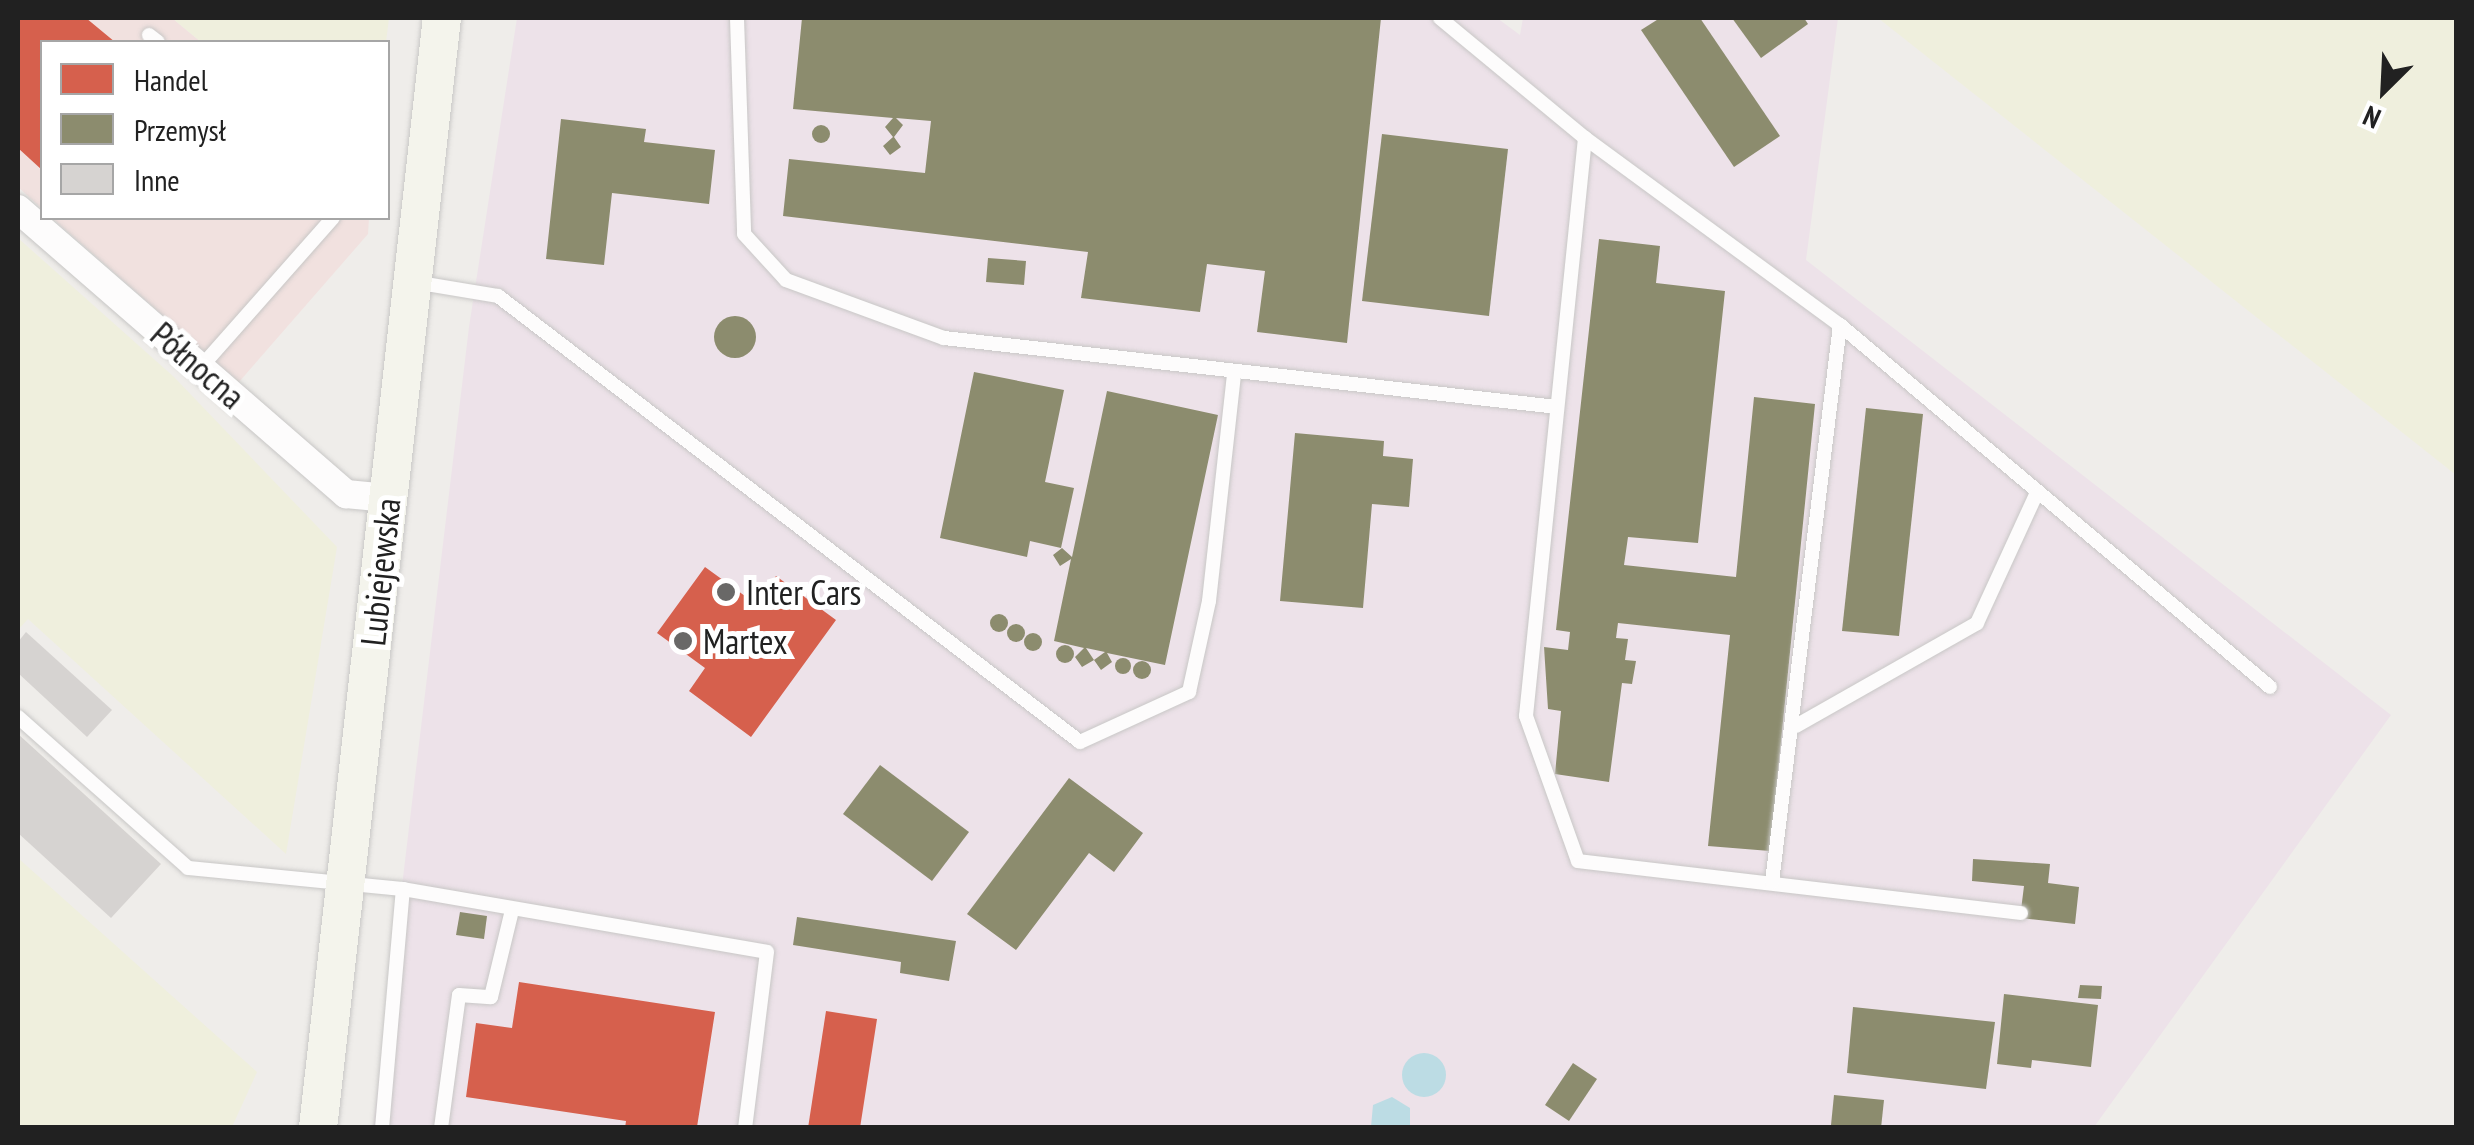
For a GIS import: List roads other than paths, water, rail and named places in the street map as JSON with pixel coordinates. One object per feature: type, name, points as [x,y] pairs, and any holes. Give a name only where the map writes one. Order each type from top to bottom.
[{"type":"main road","name":"Lubiejewska","points":[[318,1128],[442,18]]},
{"type":"street","name":"Północna","points":[[18,209],[346,494],[388,498]]},
{"type":"lane","points":[[737,18],[744,234],[786,280],[944,338],[1234,375],[1557,407]]},
{"type":"lane","points":[[1440,18],[1585,138],[1840,325],[2036,495],[2270,687]]},
{"type":"lane","points":[[1585,138],[1526,716],[1578,861],[2021,913]]},
{"type":"lane","points":[[201,368],[331,220]]},
{"type":"lane","points":[[414,282],[498,296],[1080,742],[1188,692],[1208,601],[1234,375]]},
{"type":"lane","points":[[1772,882],[1796,726],[1840,325]]},
{"type":"lane","points":[[1796,726],[1978,623],[2036,495]]},
{"type":"lane","points":[[18,717],[188,868],[403,889],[766,952],[746,1128]]},
{"type":"lane","points":[[382,1128],[403,889]]},
{"type":"lane","points":[[442,1128],[459,996],[491,997],[512,910]]},
{"type":"water","points":[[1424,1053],[1440,1059],[1446,1075],[1440,1091],[1424,1097],[1408,1091],[1402,1075],[1408,1059]]},
{"type":"water","points":[[1392,1097],[1410,1108],[1410,1127],[1371,1127],[1373,1105]]},
{"type":"place","name":"Inter Cars","points":[[726,592]]},
{"type":"place","name":"Martex","points":[[683,641]]}]
